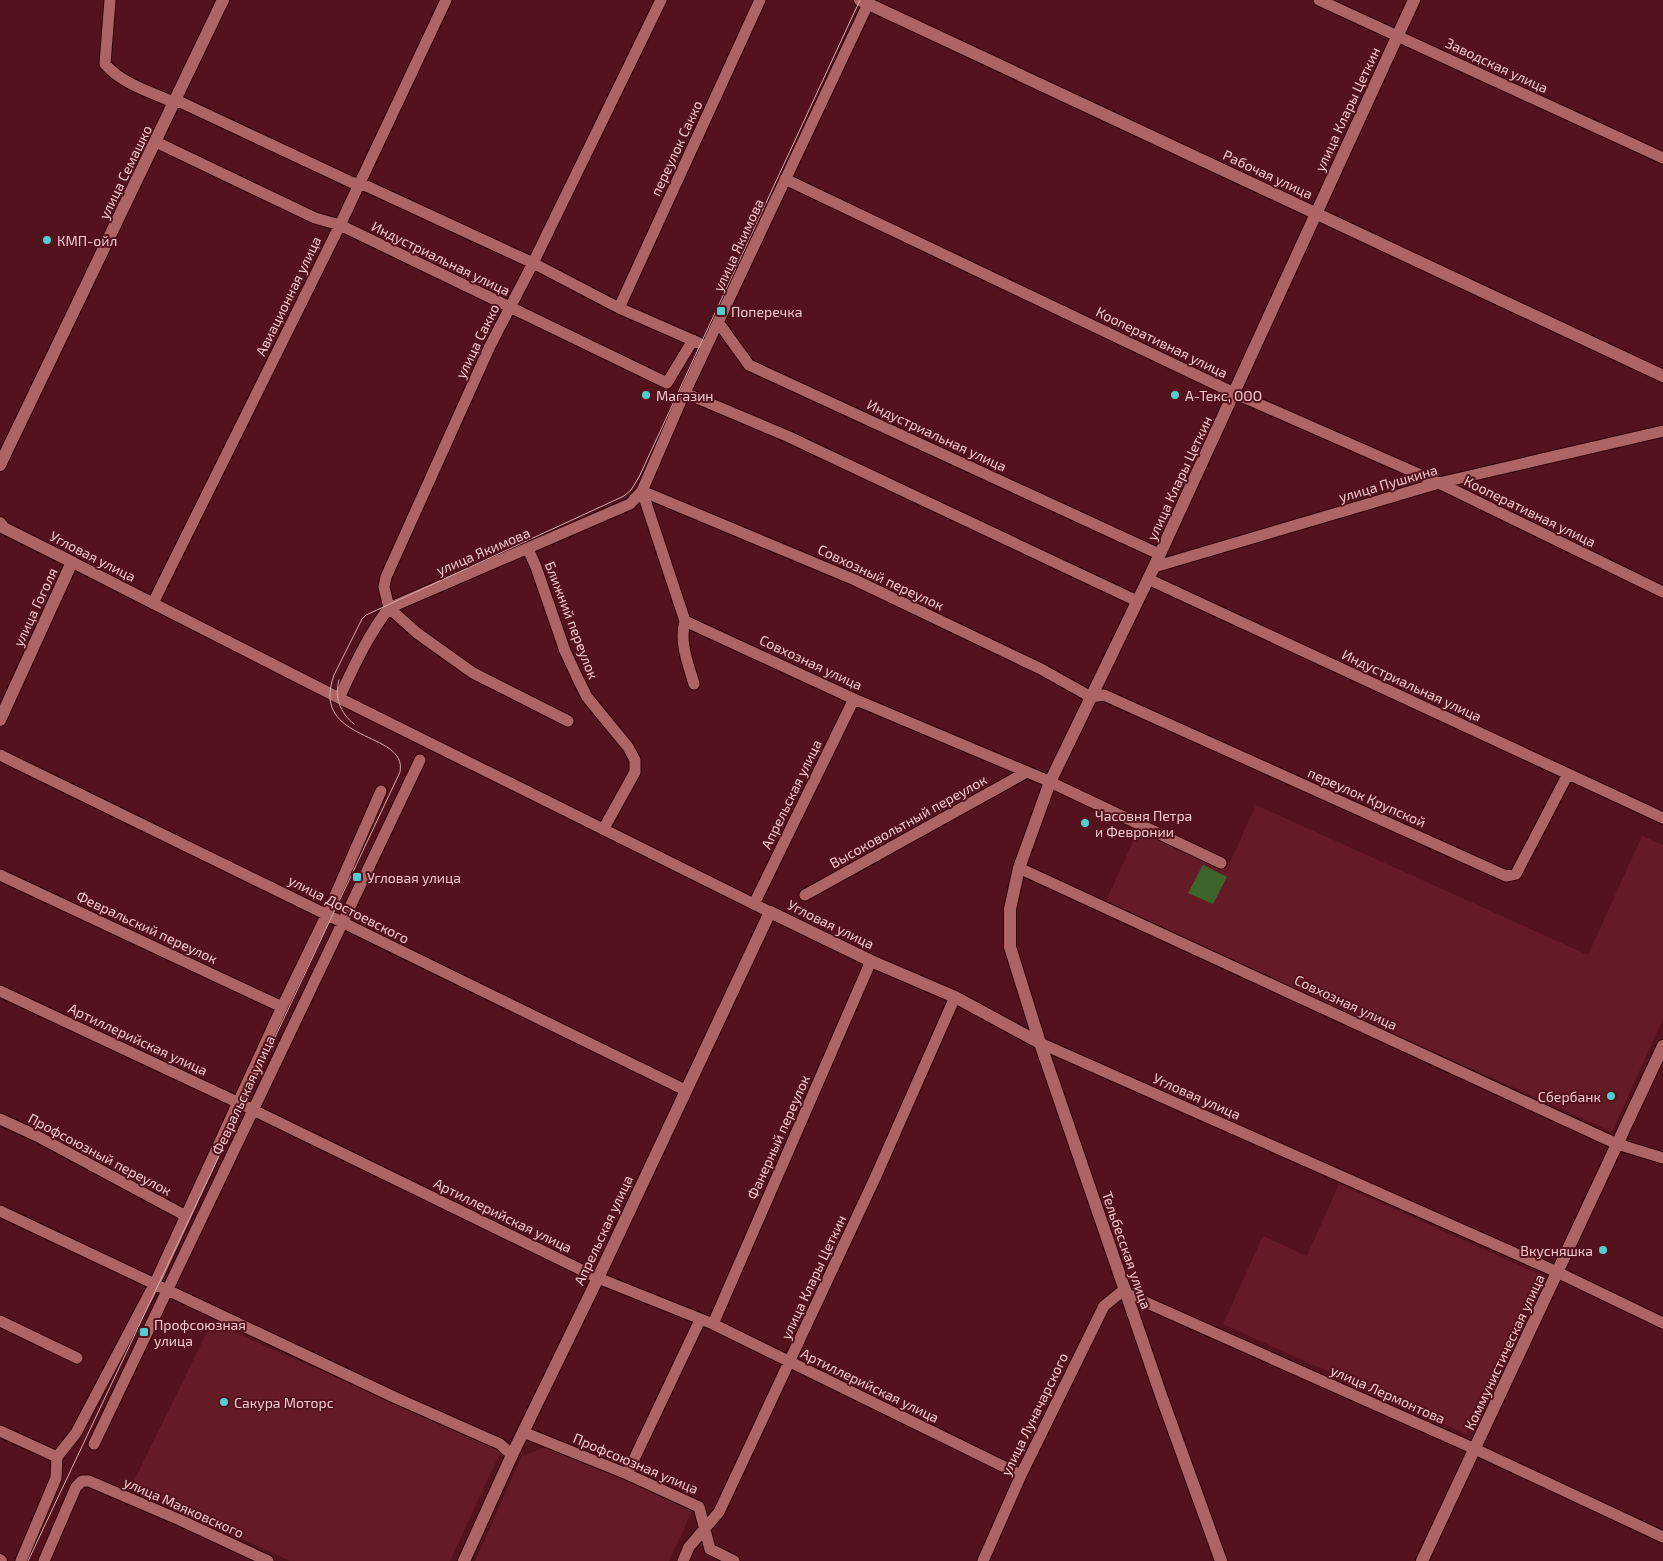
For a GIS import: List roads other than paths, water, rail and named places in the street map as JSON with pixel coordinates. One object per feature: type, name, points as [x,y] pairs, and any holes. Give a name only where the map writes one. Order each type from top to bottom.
[{"type":"street","points":[[110,0],[105,64],[112,73],[122,80],[176,101],[353,183],[360,183],[533,263],[619,308],[707,347]]},
{"type":"street","name":"улица Семашко","points":[[0,465],[223,0]]},
{"type":"street","name":"Авиационная улица","points":[[153,603],[340,225],[446,0]]},
{"type":"street","name":"улица Сакко","points":[[389,608],[384,587],[386,577],[466,397],[661,0]]},
{"type":"street","name":"переулок Сакко","points":[[619,308],[760,0]]},
{"type":"street","name":"Заводская улица","points":[[1319,0],[1663,158]]},
{"type":"street","name":"улица Клары Цеткин","points":[[1010,947],[1010,909],[1020,868],[1050,782],[1097,696],[1137,601],[1414,0]]},
{"type":"street","name":"улица Якимова","points":[[389,608],[630,504],[642,491],[864,2]]},
{"type":"street","name":"Рабочая улица","points":[[864,2],[1663,376]]},
{"type":"street","name":"Индустриальная улица","points":[[156,142],[315,218],[340,225],[667,383],[692,340]]},
{"type":"street","name":"Кооперативная улица","points":[[785,179],[1234,393],[1439,483],[1662,588]]},
{"type":"street","name":"Индустриальная улица","points":[[718,322],[749,365],[1160,554]]},
{"type":"street","points":[[685,393],[787,436],[1137,601]]},
{"type":"street","name":"улица Пушкина","points":[[1154,567],[1439,483],[1663,431]]},
{"type":"street","points":[[642,491],[686,621],[683,631],[683,642],[694,684]]},
{"type":"street","name":"Совхозный переулок","points":[[642,491],[856,580],[1097,696]]},
{"type":"street","name":"Угловая улица","points":[[0,523],[4,528],[339,698],[770,912],[871,961],[955,997],[1040,1043],[1558,1272],[1663,1322]]},
{"type":"street","name":"Ближний переулок","points":[[528,549],[566,651],[587,697],[628,747],[635,760],[635,772],[604,828]]},
{"type":"street","name":"улица Гоголя","points":[[0,720],[72,562]]},
{"type":"street","name":"Индустриальная улица","points":[[1148,579],[1663,818]]},
{"type":"street","points":[[339,698],[362,649],[375,626],[389,608],[417,633],[473,673],[568,722]]},
{"type":"street","name":"Совхозная улица","points":[[686,621],[854,698],[1050,782],[1221,863]]},
{"type":"street","name":"переулок Крупской","points":[[1097,696],[1506,876],[1516,874],[1568,774]]},
{"type":"street","name":"Апрельская улица","points":[[754,904],[854,698]]},
{"type":"street","name":"улица Достоевского","points":[[0,755],[685,1090]]},
{"type":"street","name":"Февральская улица","points":[[94,1444],[420,760]]},
{"type":"street","name":"Высоковольтный переулок","points":[[806,895],[1025,772]]},
{"type":"street","points":[[21,1561],[56,1478],[57,1457],[76,1433],[155,1283],[327,914],[381,791]]},
{"type":"street","name":"Совхозная улица","points":[[1020,868],[1617,1144],[1663,1158]]},
{"type":"street","name":"Февральский переулок","points":[[0,875],[282,1007]]},
{"type":"street","name":"Апрельская улица","points":[[464,1561],[512,1455],[598,1278],[770,912]]},
{"type":"street","name":"Тельбесская улица","points":[[1010,947],[1040,1043],[1162,1398],[1221,1561]]},
{"type":"street","name":"Фанерный переулок","points":[[713,1324],[871,961]]},
{"type":"street","name":"Артиллерийская улица","points":[[0,991],[239,1103],[598,1278],[713,1324],[1021,1475]]},
{"type":"street","name":"улица Клары Цеткин","points":[[683,1561],[689,1548],[719,1512],[876,1176],[955,997]]},
{"type":"street","name":"Коммунистическая улица","points":[[1422,1561],[1661,1054]]},
{"type":"street","name":"Профсоюзный переулок","points":[[0,1119],[37,1136],[186,1216]]},
{"type":"street","points":[[0,1211],[396,1398],[500,1444],[512,1455]]},
{"type":"street","name":"улица Лермонтова","points":[[1126,1292],[1475,1449],[1663,1537]]},
{"type":"street","name":"улица Луначарского","points":[[983,1561],[1021,1475],[1104,1306],[1126,1292]]},
{"type":"street","points":[[627,1474],[700,1320]]},
{"type":"street","points":[[0,1321],[78,1358]]},
{"type":"street","points":[[0,1431],[57,1457]]},
{"type":"street","name":"Профсоюзная улица","points":[[523,1432],[627,1474],[699,1507],[710,1549],[734,1561]]},
{"type":"street","name":"улица Маяковского","points":[[44,1561],[76,1486],[82,1481],[89,1481],[180,1520],[268,1561]]},
{"type":"tram line","points":[[28,1561],[400,772],[398,759],[390,749],[346,725],[335,713],[330,697],[334,675],[362,619],[366,615],[624,496],[631,490],[639,477],[860,0]]},
{"type":"tram line","points":[[339,680],[337,692],[339,704],[345,715],[354,724]]},
{"type":"place","name":"КМП-ойл","points":[[47,240]]},
{"type":"place","name":"Поперечка","points":[[721,311]]},
{"type":"place","name":"Магазин","points":[[646,395]]},
{"type":"place","name":"А-Текс, ООО","points":[[1175,395]]},
{"type":"place","name":"Часовня Петра и Февронии","points":[[1085,823]]},
{"type":"place","name":"Угловая улица","points":[[357,877]]},
{"type":"place","name":"Сбербанк","points":[[1611,1096]]},
{"type":"place","name":"Вкусняшка","points":[[1603,1250]]},
{"type":"place","name":"Профсоюзная улица","points":[[144,1332]]},
{"type":"place","name":"Сакура Моторс","points":[[224,1402]]}]
